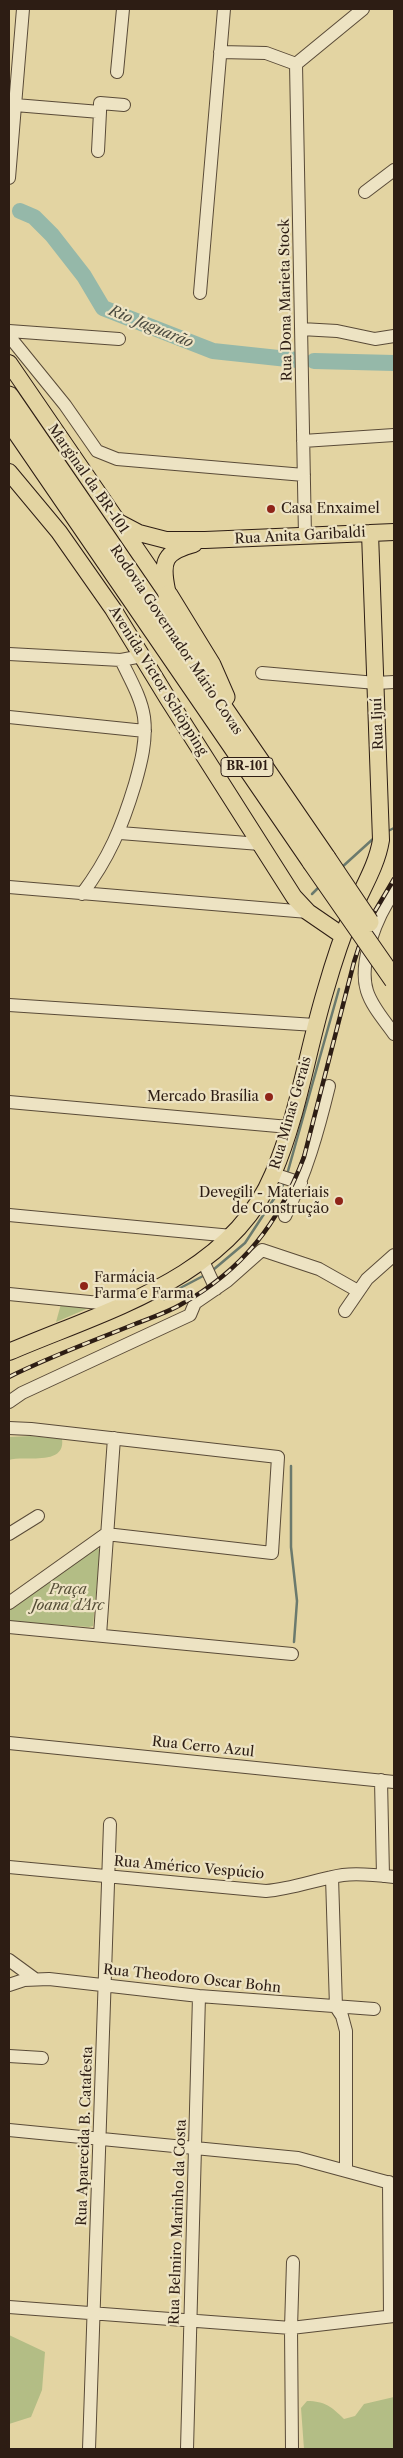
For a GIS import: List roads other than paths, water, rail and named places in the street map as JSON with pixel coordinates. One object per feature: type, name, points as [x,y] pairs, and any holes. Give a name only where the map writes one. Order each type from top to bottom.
[{"type":"highway","name":"Rodovia Governador Mário Covas","points":[[9,396],[245,741],[394,980]]},
{"type":"highway","name":"Rodovia Governador Mário Covas","points":[[9,420],[319,860],[394,958]]},
{"type":"highway","points":[[168,595],[211,665],[245,741]]},
{"type":"main road","name":"Marginal da BR-101","points":[[9,363],[168,595]]},
{"type":"main road","name":"Avenida Victor Schöpping","points":[[9,472],[76,555],[294,897],[308,912],[343,936]]},
{"type":"main road","name":"Rua Anita Garibaldi","points":[[118,522],[152,538],[206,540],[394,532]]},
{"type":"main road","name":"Rua Ijuí","points":[[353,910],[375,861],[381,840],[370,533]]},
{"type":"main road","name":"Rua Anita Garibaldi","points":[[168,595],[164,573],[168,556],[176,548],[206,540]]},
{"type":"main road","name":"Rua Minas Gerais","points":[[9,1352],[161,1287],[203,1261],[232,1236],[255,1207],[273,1174],[289,1127],[315,1025],[353,910]]},
{"type":"street","points":[[9,178],[23,9]]},
{"type":"street","points":[[117,72],[123,9]]},
{"type":"street","points":[[200,293],[224,9]]},
{"type":"street","points":[[220,52],[266,53],[296,64],[363,9]]},
{"type":"street","name":"Rua Dona Marieta Stock","points":[[296,64],[305,536]]},
{"type":"street","points":[[98,151],[100,103],[124,105]]},
{"type":"street","points":[[15,105],[100,112]]},
{"type":"street","points":[[365,192],[394,170]]},
{"type":"street","points":[[301,329],[337,331],[375,339],[394,336]]},
{"type":"street","points":[[9,331],[119,339]]},
{"type":"street","points":[[9,336],[65,405],[91,444],[104,455],[118,459],[304,475]]},
{"type":"street","points":[[303,441],[394,435]]},
{"type":"street","points":[[9,654],[122,660],[142,656]]},
{"type":"street","points":[[82,894],[100,870],[120,833],[142,756],[145,730],[140,702],[122,660]]},
{"type":"street","points":[[262,673],[376,683],[394,682]]},
{"type":"street","points":[[9,717],[145,730]]},
{"type":"street","points":[[120,833],[260,844]]},
{"type":"street","points":[[9,888],[308,912]]},
{"type":"street","points":[[394,892],[380,915],[366,962],[367,992],[394,1034]]},
{"type":"street","points":[[9,1005],[315,1025]]},
{"type":"street","points":[[286,1216],[301,1183],[329,1086]]},
{"type":"street","points":[[9,1102],[289,1127]]},
{"type":"street","points":[[273,1174],[301,1183]]},
{"type":"street","points":[[9,1215],[232,1236]]},
{"type":"street","points":[[9,1402],[22,1394],[190,1315],[195,1303],[216,1289],[262,1250],[319,1269],[358,1291]]},
{"type":"street","points":[[345,1311],[373,1272],[394,1255]]},
{"type":"street","points":[[203,1261],[216,1289]]},
{"type":"street","points":[[9,1294],[120,1305]]},
{"type":"street","points":[[9,1603],[107,1534],[272,1553],[278,1457],[11,1426]]},
{"type":"street","points":[[100,1635],[114,1438]]},
{"type":"street","points":[[9,1534],[38,1516]]},
{"type":"street","points":[[9,1627],[292,1654]]},
{"type":"street","name":"Rua Cerro Azul","points":[[9,1743],[394,1782]]},
{"type":"street","points":[[381,1780],[388,1876]]},
{"type":"street","name":"Rua Aparecida B. Catafesta","points":[[89,2449],[110,1824]]},
{"type":"street","name":"Rua Américo Vespúcio","points":[[9,1867],[266,1891],[296,1887],[332,1877],[356,1874],[388,1876]]},
{"type":"street","points":[[332,1877],[336,2007],[342,2016],[346,2031],[346,2171]]},
{"type":"street","points":[[9,1960],[35,1979]]},
{"type":"street","name":"Rua Theodoro Oscar Bohn","points":[[9,1985],[35,1979],[199,1996],[374,2009]]},
{"type":"street","name":"Rua Belmiro Marinho da Costa","points":[[187,2449],[199,1996]]},
{"type":"street","points":[[9,2056],[42,2058]]},
{"type":"street","points":[[9,2130],[298,2158],[392,2183],[392,2316],[291,2328],[9,2307]]},
{"type":"street","points":[[292,2449],[291,2328],[293,2262]]},
{"type":"waterway","name":"Rio Jaguarão","points":[[20,211],[34,217],[52,235],[84,276],[103,308],[213,351],[297,360]]},
{"type":"waterway","name":"Rio Jaguarão","points":[[314,361],[394,363]]},
{"type":"waterway","points":[[388,831],[394,828]]},
{"type":"waterway","points":[[341,868],[374,838]]},
{"type":"waterway","points":[[312,894],[320,886]]},
{"type":"waterway","points":[[288,1171],[339,989]]},
{"type":"waterway","points":[[213,1270],[245,1243],[283,1185]]},
{"type":"waterway","points":[[164,1299],[167,1295],[205,1275]]},
{"type":"waterway","points":[[291,1466],[291,1547],[297,1601],[294,1642]]},
{"type":"railway","points":[[9,1377],[55,1356],[180,1305],[222,1276],[256,1243],[283,1203],[304,1157],[354,962],[365,928],[394,879]]},
{"type":"place","name":"Casa Enxaimel","points":[[271,509]]},
{"type":"place","name":"Mercado Brasília","points":[[269,1097]]},
{"type":"place","name":"Devegili - Materiais de Construção","points":[[339,1201]]},
{"type":"place","name":"Farmácia Farma e Farma","points":[[84,1286]]},
{"type":"park label","name":"Praça Joana d'Arc","points":[[68,1598]]}]
